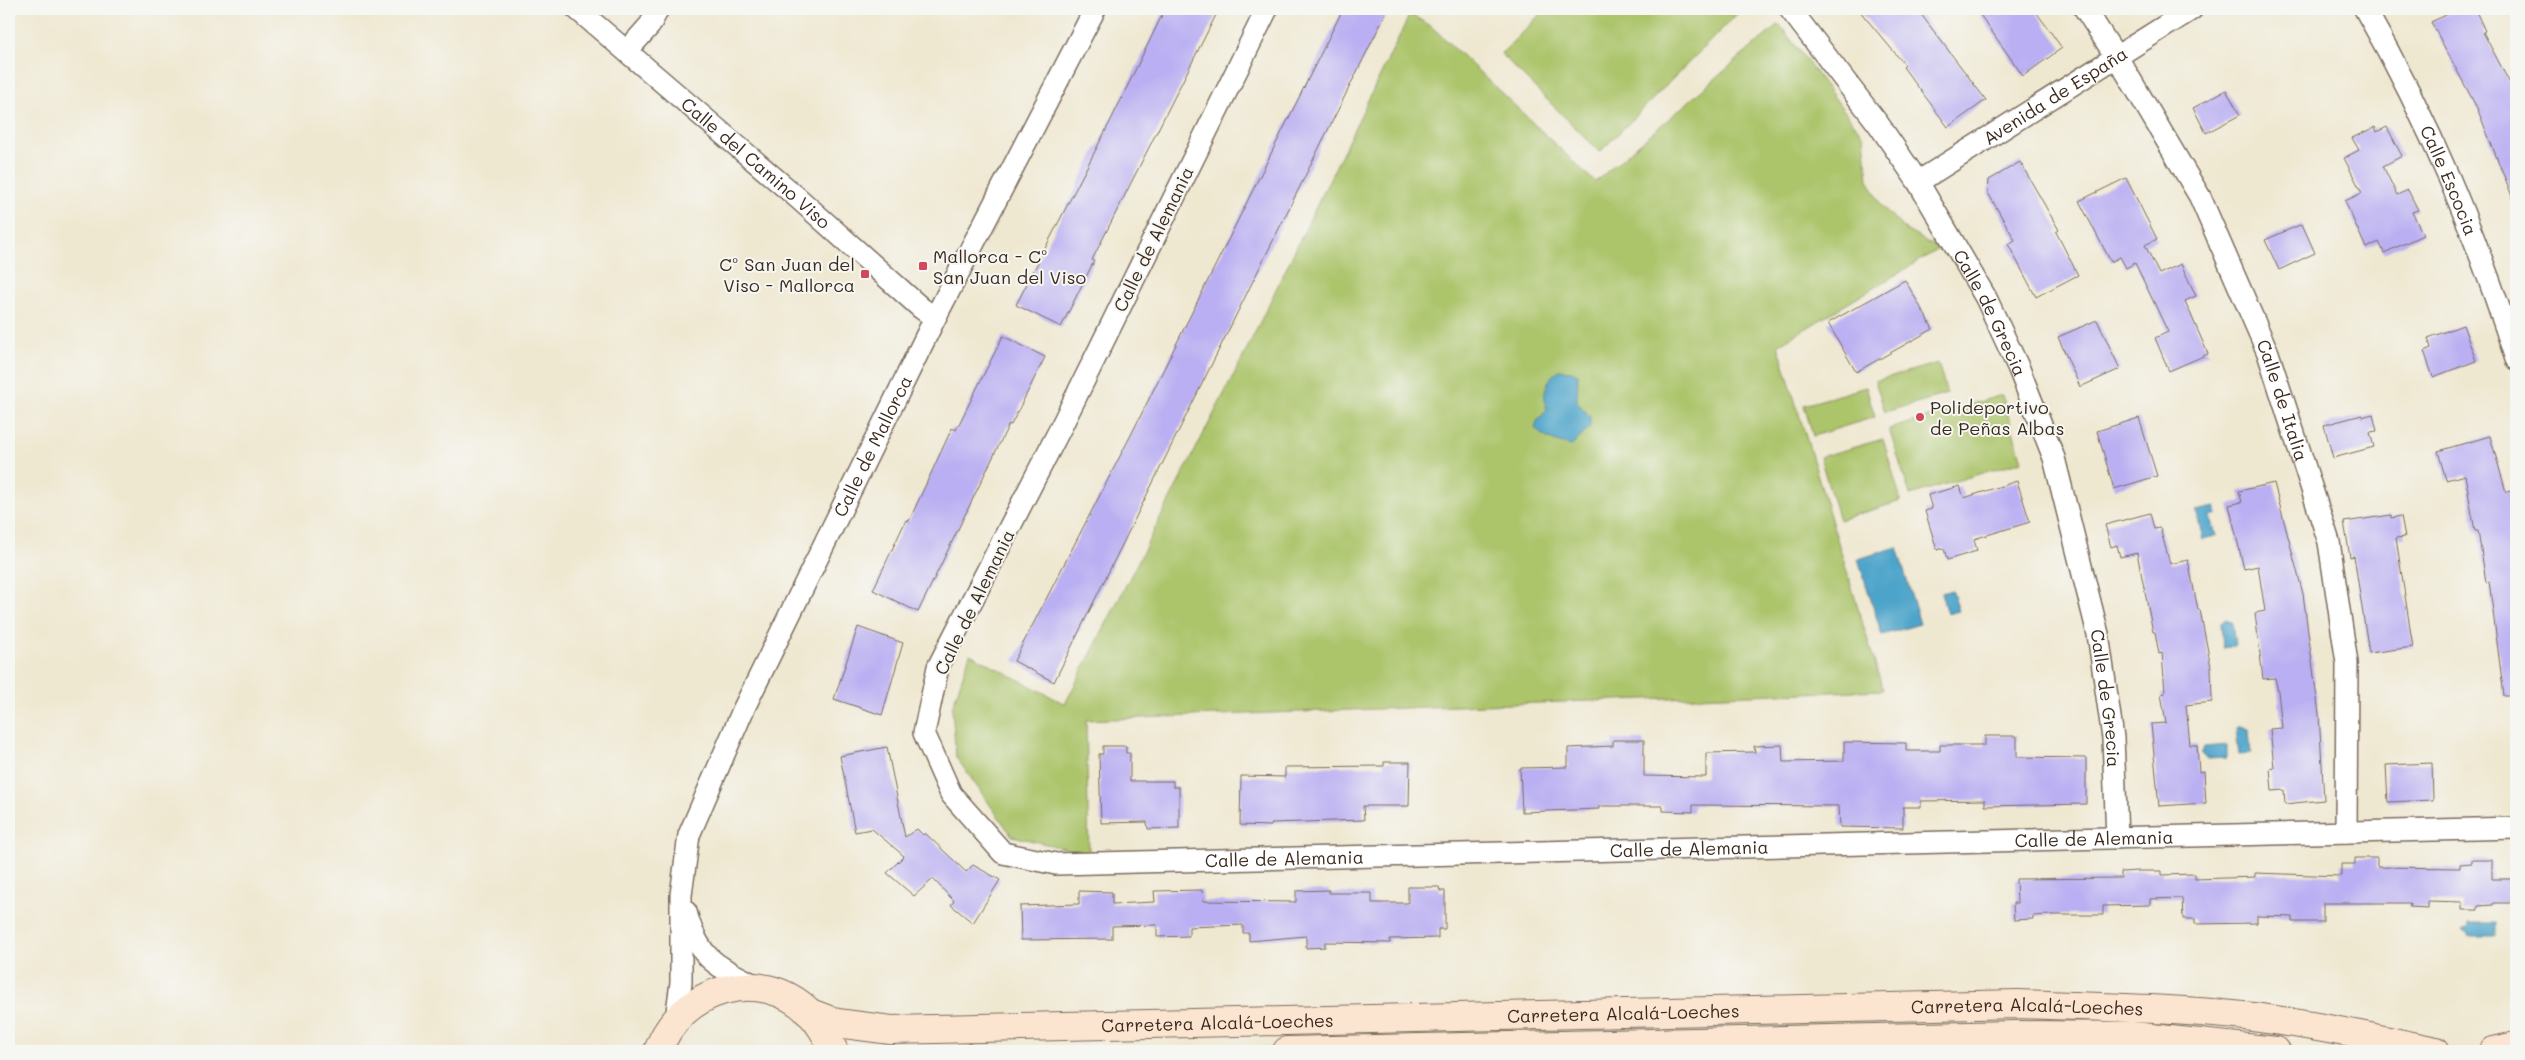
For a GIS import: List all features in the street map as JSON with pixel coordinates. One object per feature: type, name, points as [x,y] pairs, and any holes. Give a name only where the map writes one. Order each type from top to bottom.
[{"type":"main road","points":[[658,1051],[663,1038],[676,1019],[700,999],[728,988],[760,988],[786,996],[808,1012],[824,1030],[834,1051]]},
{"type":"main road","name":"Carretera Alcalá-Loeches","points":[[808,1012],[837,1023],[891,1030],[2018,1004],[2134,1008],[2254,1018],[2368,1036],[2436,1051]]},
{"type":"main road","name":"Carretera Alcalá-Loeches","points":[[1287,1051],[2015,1035],[2132,1036],[2276,1051]]},
{"type":"main road","points":[[2494,1051],[2516,1046]]},
{"type":"street","name":"Calle del Camino Viso","points":[[577,9],[799,199],[921,308],[935,318]]},
{"type":"street","points":[[627,51],[650,25],[658,9]]},
{"type":"street","name":"Calle de Mallorca","points":[[676,1019],[680,983],[681,895],[690,835],[744,708],[935,318],[1095,9]]},
{"type":"street","name":"Calle de Alemania","points":[[1267,9],[1061,427],[938,667],[924,733],[950,794],[1003,853],[1056,864],[1066,864],[2516,828]]},
{"type":"street","name":"Calle de Grecia","points":[[1790,9],[1879,124],[1918,182],[1986,298],[2019,369],[2054,458],[2098,634],[2114,738],[2117,838]]},
{"type":"street","name":"Calle de Italia","points":[[2085,9],[2117,57],[2200,197],[2268,353],[2329,542],[2347,663],[2346,832]]},
{"type":"street","name":"Avenida de España","points":[[1918,182],[2192,9]]},
{"type":"street","name":"Calle Escocia","points":[[2365,9],[2421,113],[2462,204],[2494,289],[2516,359]]},
{"type":"street","name":"Calle de Mallorca","points":[[681,895],[692,936],[712,963],[760,988]]},
{"type":"green space","points":[[1545,9],[1737,9],[1740,11],[1600,152],[1501,54]]},
{"type":"green space","points":[[1410,14],[1432,27],[1595,182],[1779,24],[1864,137],[1868,180],[1881,205],[1904,229],[1939,249],[1778,345],[1883,690],[1086,720],[1089,854],[1012,836],[956,757],[952,708],[970,654],[1065,704],[1244,355]]},
{"type":"green space","points":[[1938,363],[1947,394],[1885,412],[1875,381]]},
{"type":"green space","points":[[1866,387],[1875,417],[1813,436],[1804,405]]},
{"type":"green space","points":[[2002,395],[2022,461],[1910,495],[1889,429]]},
{"type":"green space","points":[[1883,439],[1901,501],[1839,520],[1820,457]]},
{"type":"water","points":[[1559,370],[1578,374],[1577,402],[1590,417],[1590,427],[1572,446],[1552,440],[1542,435],[1535,428],[1537,421],[1547,410],[1545,393],[1548,383]]},
{"type":"water","points":[[2215,507],[2217,514],[2211,516],[2216,536],[2203,539],[2196,511]]},
{"type":"water","points":[[1897,547],[1920,624],[1882,635],[1858,559]]},
{"type":"water","points":[[1952,590],[1959,611],[1947,614],[1941,593]]},
{"type":"water","points":[[2226,619],[2232,622],[2235,646],[2223,648],[2221,623]]},
{"type":"water","points":[[2241,726],[2249,729],[2251,754],[2239,755],[2236,728]]},
{"type":"water","points":[[2227,745],[2227,758],[2206,759],[2201,754],[2204,747]]},
{"type":"water","points":[[2469,923],[2496,923],[2496,936],[2469,936],[2469,933],[2463,930],[2469,926]]},
{"type":"building","points":[[1165,9],[1219,9],[1092,260],[1094,261],[1061,327],[1016,305],[1111,120]]},
{"type":"building","points":[[1343,9],[1388,9],[1054,682],[1014,661],[1132,433]]},
{"type":"building","points":[[1858,9],[1917,9],[1986,100],[1948,127],[1903,67],[1905,65]]},
{"type":"building","points":[[1976,9],[2034,9],[2062,48],[2023,76]]},
{"type":"building","points":[[2459,9],[2475,9],[2485,31],[2483,32],[2516,95],[2516,206],[2477,108],[2431,22]]},
{"type":"building","points":[[2226,90],[2240,115],[2206,133],[2193,108]]},
{"type":"building","points":[[2375,127],[2377,132],[2387,127],[2402,156],[2383,166],[2397,195],[2408,190],[2418,210],[2412,212],[2423,235],[2384,253],[2379,242],[2366,248],[2345,201],[2362,193],[2344,158],[2359,150],[2352,138]]},
{"type":"building","points":[[2020,162],[2059,230],[2056,232],[2078,275],[2036,297],[2008,244],[2015,240],[1988,193],[1989,180]]},
{"type":"building","points":[[2126,178],[2157,239],[2145,245],[2159,274],[2181,264],[2196,296],[2185,301],[2208,354],[2169,371],[2155,338],[2168,332],[2135,263],[2126,268],[2120,257],[2111,262],[2079,201]]},
{"type":"building","points":[[2302,224],[2315,253],[2279,270],[2265,240]]},
{"type":"building","points":[[1905,280],[1933,329],[1856,372],[1828,323]]},
{"type":"building","points":[[2097,320],[2120,369],[2080,387],[2058,337]]},
{"type":"building","points":[[2463,325],[2476,361],[2433,377],[2424,351],[2431,348],[2428,338]]},
{"type":"building","points":[[1003,336],[1045,357],[1011,425],[1009,424],[918,612],[873,590],[906,520],[909,521],[952,428],[956,430]]},
{"type":"building","points":[[2373,414],[2377,431],[2370,432],[2374,447],[2333,458],[2324,425]]},
{"type":"building","points":[[2139,418],[2157,476],[2114,489],[2097,431]]},
{"type":"building","points":[[2490,436],[2506,492],[2516,490],[2516,696],[2504,696],[2489,581],[2486,582],[2478,531],[2475,531],[2465,475],[2446,480],[2438,451]]},
{"type":"building","points":[[2017,481],[2030,522],[1974,539],[1977,551],[1947,560],[1944,548],[1937,550],[1925,511],[1932,509],[1928,495],[1960,486],[1964,498]]},
{"type":"building","points":[[2274,483],[2303,594],[2319,714],[2324,800],[2285,804],[2284,790],[2272,791],[2270,768],[2274,767],[2270,729],[2282,728],[2275,678],[2263,679],[2255,613],[2265,611],[2258,566],[2244,569],[2229,505],[2242,502],[2239,491]]},
{"type":"building","points":[[2150,513],[2154,529],[2160,528],[2170,564],[2188,560],[2198,610],[2200,610],[2211,667],[2212,702],[2186,705],[2190,745],[2197,745],[2199,772],[2204,771],[2206,803],[2159,806],[2151,724],[2166,723],[2161,694],[2165,693],[2162,653],[2159,654],[2155,632],[2153,632],[2137,553],[2120,557],[2117,545],[2111,547],[2105,525]]},
{"type":"building","points":[[2391,515],[2391,518],[2401,516],[2405,537],[2396,538],[2413,647],[2369,653],[2354,556],[2350,557],[2344,522]]},
{"type":"building","points":[[858,627],[903,643],[882,715],[834,699]]},
{"type":"building","points":[[1985,736],[2017,736],[2017,757],[2086,758],[2086,804],[1985,806],[1985,800],[1921,801],[1921,807],[1903,807],[1903,828],[1840,827],[1839,806],[1693,805],[1693,812],[1663,811],[1663,806],[1599,806],[1599,809],[1522,812],[1520,768],[1568,767],[1568,748],[1613,746],[1613,740],[1644,740],[1644,776],[1706,777],[1706,753],[1755,752],[1754,746],[1782,745],[1783,762],[1844,761],[1844,742],[1906,743],[1906,751],[1940,751],[1940,745],[1985,745]]},
{"type":"building","points":[[1103,746],[1126,746],[1126,753],[1130,753],[1130,781],[1173,781],[1173,787],[1179,787],[1179,828],[1148,829],[1147,822],[1101,823],[1099,754],[1103,754]]},
{"type":"building","points":[[887,747],[905,837],[917,829],[923,835],[925,833],[966,872],[973,865],[1000,880],[973,923],[951,905],[954,901],[933,879],[914,896],[887,873],[904,856],[872,829],[855,832],[840,756]]},
{"type":"building","points":[[1384,762],[1410,762],[1409,806],[1363,806],[1364,820],[1272,823],[1271,826],[1240,825],[1241,776],[1285,777],[1285,767],[1384,766]]},
{"type":"building","points":[[2432,763],[2433,800],[2388,802],[2386,765]]},
{"type":"building","points":[[2355,858],[2377,858],[2377,867],[2460,868],[2460,864],[2472,863],[2472,860],[2492,860],[2492,879],[2516,879],[2516,903],[2493,903],[2493,905],[2478,906],[2478,910],[2462,910],[2462,902],[2428,901],[2428,908],[2409,907],[2410,903],[2323,903],[2323,922],[2293,922],[2293,917],[2257,916],[2257,923],[2195,924],[2195,919],[2183,919],[2182,898],[2150,899],[2150,905],[2103,906],[2103,915],[2049,915],[2033,916],[2033,919],[2014,920],[2013,903],[2017,903],[2016,879],[2121,878],[2121,872],[2138,871],[2162,871],[2162,875],[2195,874],[2195,879],[2255,877],[2255,873],[2341,876],[2341,864],[2355,864]]},
{"type":"building","points":[[1408,887],[1439,887],[1440,891],[1445,891],[1445,929],[1438,929],[1438,938],[1390,939],[1390,943],[1325,942],[1325,947],[1306,948],[1306,936],[1249,941],[1249,933],[1243,933],[1243,925],[1189,927],[1189,936],[1157,937],[1157,925],[1112,926],[1112,939],[1021,940],[1020,906],[1079,904],[1079,891],[1112,892],[1112,904],[1155,902],[1154,891],[1202,890],[1203,901],[1296,902],[1296,891],[1329,890],[1329,893],[1372,893],[1372,903],[1408,903]]},
{"type":"place","name":"Mallorca - Cº San Juan del Viso","points":[[923,266]]},
{"type":"place","name":"Cº San Juan del Viso - Mallorca","points":[[865,274]]},
{"type":"place","name":"Polideportivo de Peñas Albas","points":[[1920,417]]}]
